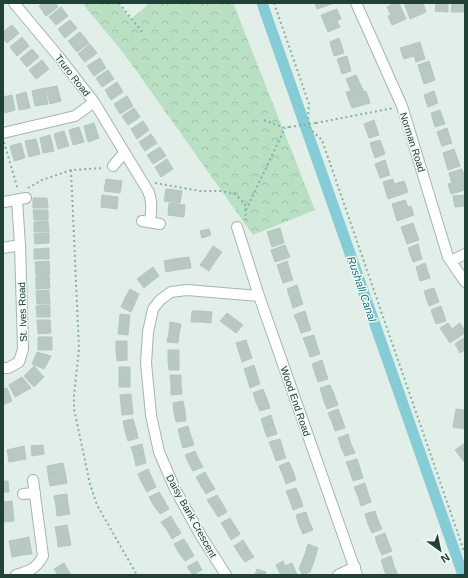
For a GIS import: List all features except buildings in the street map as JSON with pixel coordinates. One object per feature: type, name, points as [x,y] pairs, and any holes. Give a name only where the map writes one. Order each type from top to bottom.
[{"type":"street","name":"Truro Road","points":[[14,3],[94,102],[151,197],[151,222]]},
{"type":"street","name":"Norman Road","points":[[356,3],[402,106],[448,257],[465,282]]},
{"type":"street","points":[[3,133],[74,116],[94,102]]},
{"type":"street","points":[[113,166],[124,153]]},
{"type":"street","points":[[4,202],[21,197]]},
{"type":"street","name":"St. Ives Road","points":[[3,368],[8,368],[19,362],[23,349],[20,245],[21,197]]},
{"type":"street","name":"Wood End Road","points":[[237,227],[356,571]]},
{"type":"street","points":[[3,248],[20,245]]},
{"type":"street","points":[[451,261],[465,254]]},
{"type":"street","name":"Daisy Bank Crescent","points":[[226,575],[201,536],[182,502],[159,452],[151,415],[146,363],[148,332],[152,309],[160,300],[171,292],[187,290],[260,296]]},
{"type":"street","points":[[16,575],[29,571],[39,565],[43,556],[33,480]]},
{"type":"street","points":[[23,494],[35,493]]},
{"type":"street","points":[[338,575],[356,571]]},
{"type":"path","points":[[119,3],[143,33]]},
{"type":"path","points":[[274,3],[310,104],[308,117],[310,130],[322,140],[465,554]]},
{"type":"path","points":[[264,120],[285,128],[289,128],[402,106]]},
{"type":"path","points":[[246,220],[246,209],[285,128]]},
{"type":"path","points":[[3,137],[21,197],[42,180],[71,170],[113,166]]},
{"type":"path","points":[[71,170],[79,349],[74,409],[90,484],[97,505],[137,575]]},
{"type":"path","points":[[142,181],[200,191],[221,191],[235,194],[245,204],[246,220]]},
{"type":"path","points":[[237,227],[246,220]]},
{"type":"green space","points":[[82,3],[118,3],[131,19],[150,3],[233,3],[315,210],[253,235],[125,55]]},
{"type":"waterway","name":"Rushall Canal","points":[[262,3],[463,575]]}]
